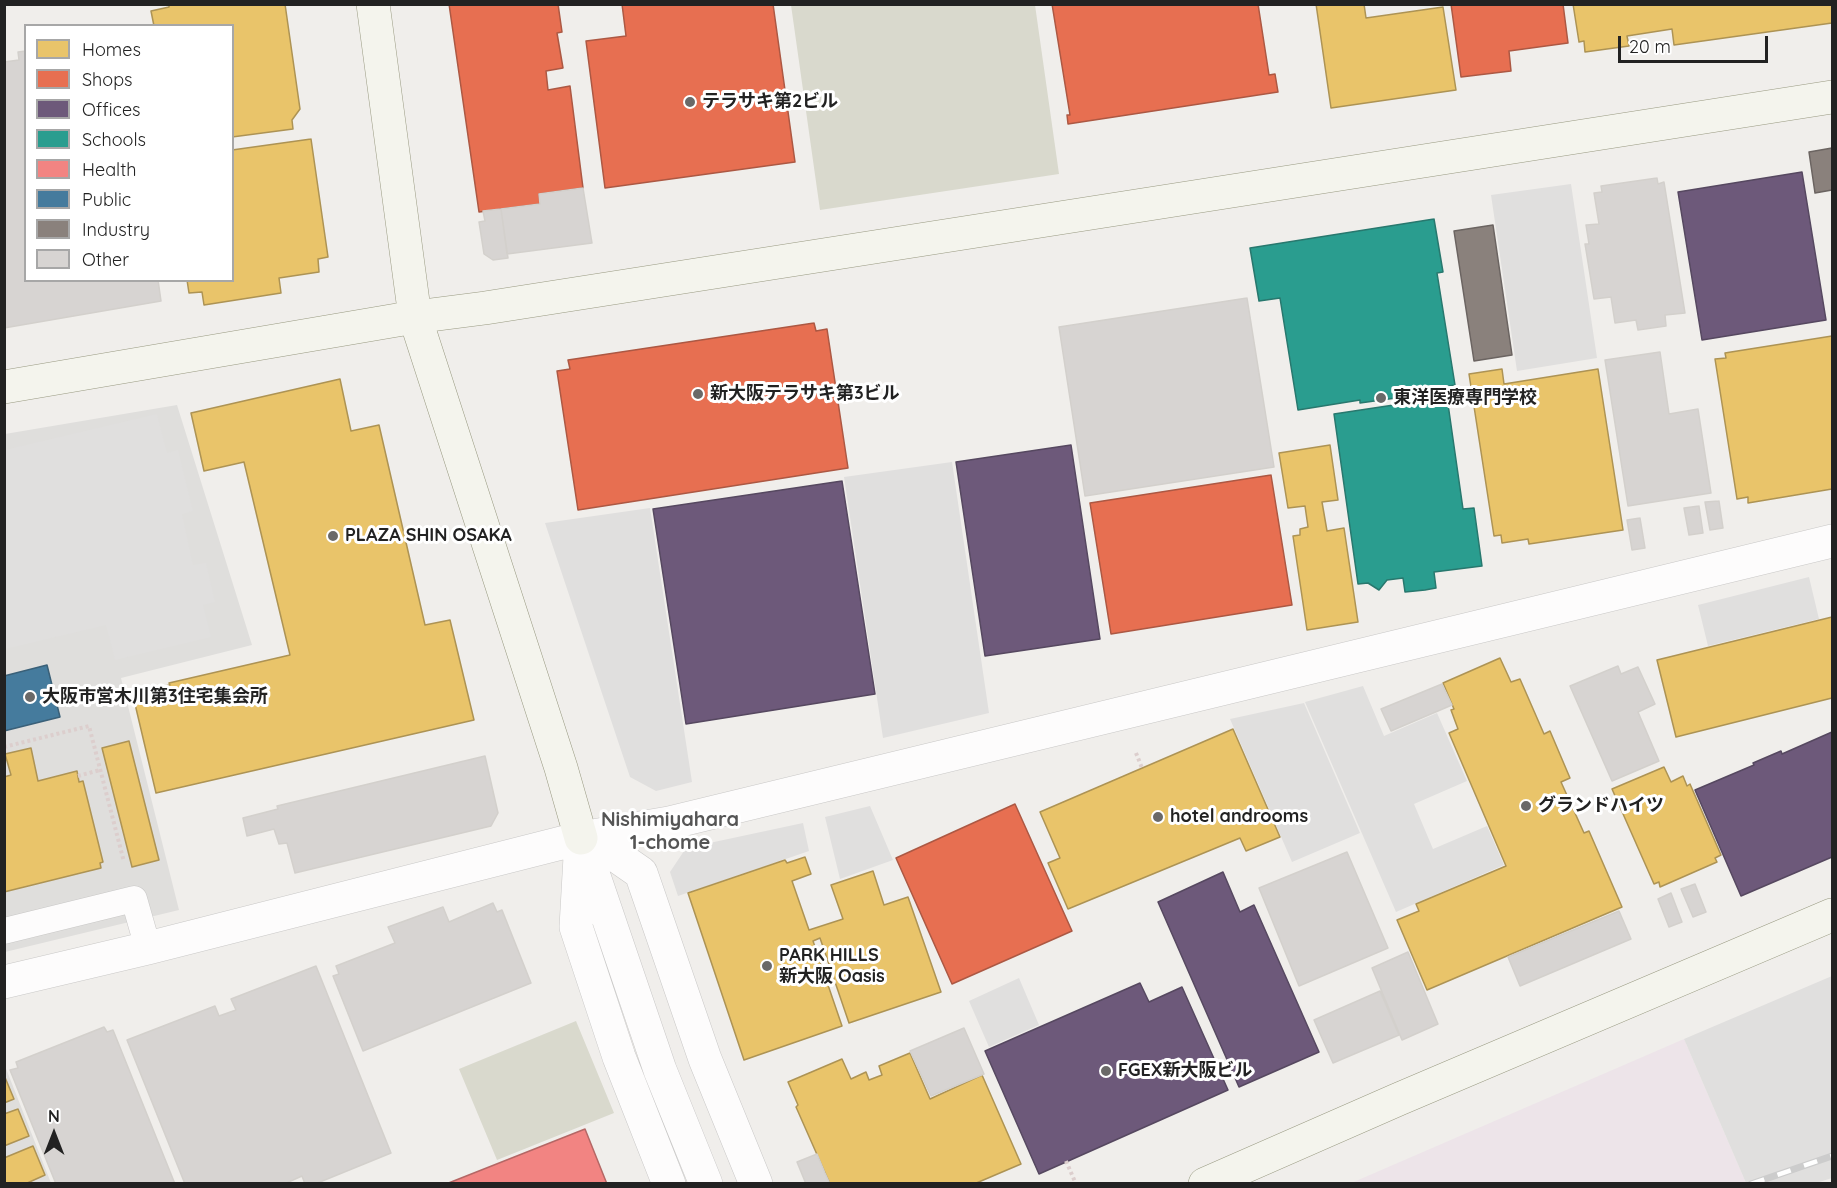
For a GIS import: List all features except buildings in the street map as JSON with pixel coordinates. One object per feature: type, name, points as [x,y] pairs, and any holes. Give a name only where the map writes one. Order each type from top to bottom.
[{"type":"street","points":[[373,4],[414,317],[558,757],[581,838],[660,1070],[705,1184]]},
{"type":"street","points":[[4,387],[414,317],[509,305],[1833,96]]},
{"type":"street","points":[[4,982],[148,948],[581,838],[680,821],[1833,541]]},
{"type":"street","points":[[581,838],[576,927],[619,1057],[669,1184]]},
{"type":"street","points":[[581,838],[618,857],[641,873],[705,1059],[756,1184]]},
{"type":"street","points":[[1205,1184],[1833,915]]},
{"type":"lane","points":[[4,931],[134,899],[148,948]]},
{"type":"path","points":[[4,747],[89,726],[134,899]]},
{"type":"path","points":[[78,776],[100,770]]},
{"type":"path","points":[[1066,1161],[1076,1184]]},
{"type":"shaded area","points":[[791,5],[1035,5],[1059,174],[820,210]]},
{"type":"shaded area","points":[[1571,184],[1597,358],[1517,371],[1491,195]]},
{"type":"shaded area","points":[[177,405],[252,645],[121,678],[179,910],[5,952],[5,434]]},
{"type":"shaded area","points":[[157,414],[167,453],[178,450],[193,511],[182,514],[193,565],[206,563],[215,602],[203,605],[211,637],[115,660],[106,625],[5,649],[5,450]]},
{"type":"shaded area","points":[[952,462],[989,713],[883,738],[844,477]]},
{"type":"shaded area","points":[[650,508],[692,782],[656,791],[630,777],[545,523]]},
{"type":"shaded area","points":[[1809,577],[1819,619],[1708,646],[1698,605]]},
{"type":"shaded area","points":[[1363,686],[1384,736],[1437,713],[1467,781],[1414,804],[1433,849],[1487,826],[1504,865],[1396,912],[1305,702]]},
{"type":"shaded area","points":[[1304,703],[1360,833],[1292,862],[1230,719]]},
{"type":"shaded area","points":[[870,806],[893,860],[840,879],[825,817]]},
{"type":"shaded area","points":[[803,823],[809,851],[678,896],[670,872],[686,848]]},
{"type":"shaded area","points":[[1832,976],[1832,1178],[1816,1183],[1746,1183],[1684,1039]]},
{"type":"shaded area","points":[[1019,978],[1039,1025],[989,1047],[969,1001]]},
{"type":"shaded area","points":[[576,1021],[614,1113],[497,1160],[459,1069]]},
{"type":"shaded area","points":[[1684,1039],[1746,1183],[1349,1184]]},
{"type":"shaded area","points":[[5,1066],[51,1183],[5,1183]]},
{"type":"railway","points":[[1751,1184],[1832,1156]]},
{"type":"place","name":"テラサキ第2ビル","points":[[690,102]]},
{"type":"place","name":"新大阪テラサキ第3ビル","points":[[698,394]]},
{"type":"place","name":"東洋医療専門学校","points":[[1381,398]]},
{"type":"place","name":"PLAZA SHIN OSAKA","points":[[333,536]]},
{"type":"place","name":"大阪市営木川第3住宅集会所","points":[[30,697]]},
{"type":"place","name":"グランドハイツ","points":[[1526,806]]},
{"type":"place","name":"hotel androoms","points":[[1158,817]]},
{"type":"place","name":"PARK HILLS 新大阪 Oasis","points":[[767,966]]},
{"type":"place","name":"FGEX新大阪ビル","points":[[1106,1071]]},
{"type":"district","name":"Nishimiyahara 1-chome","points":[[670,832]]}]
